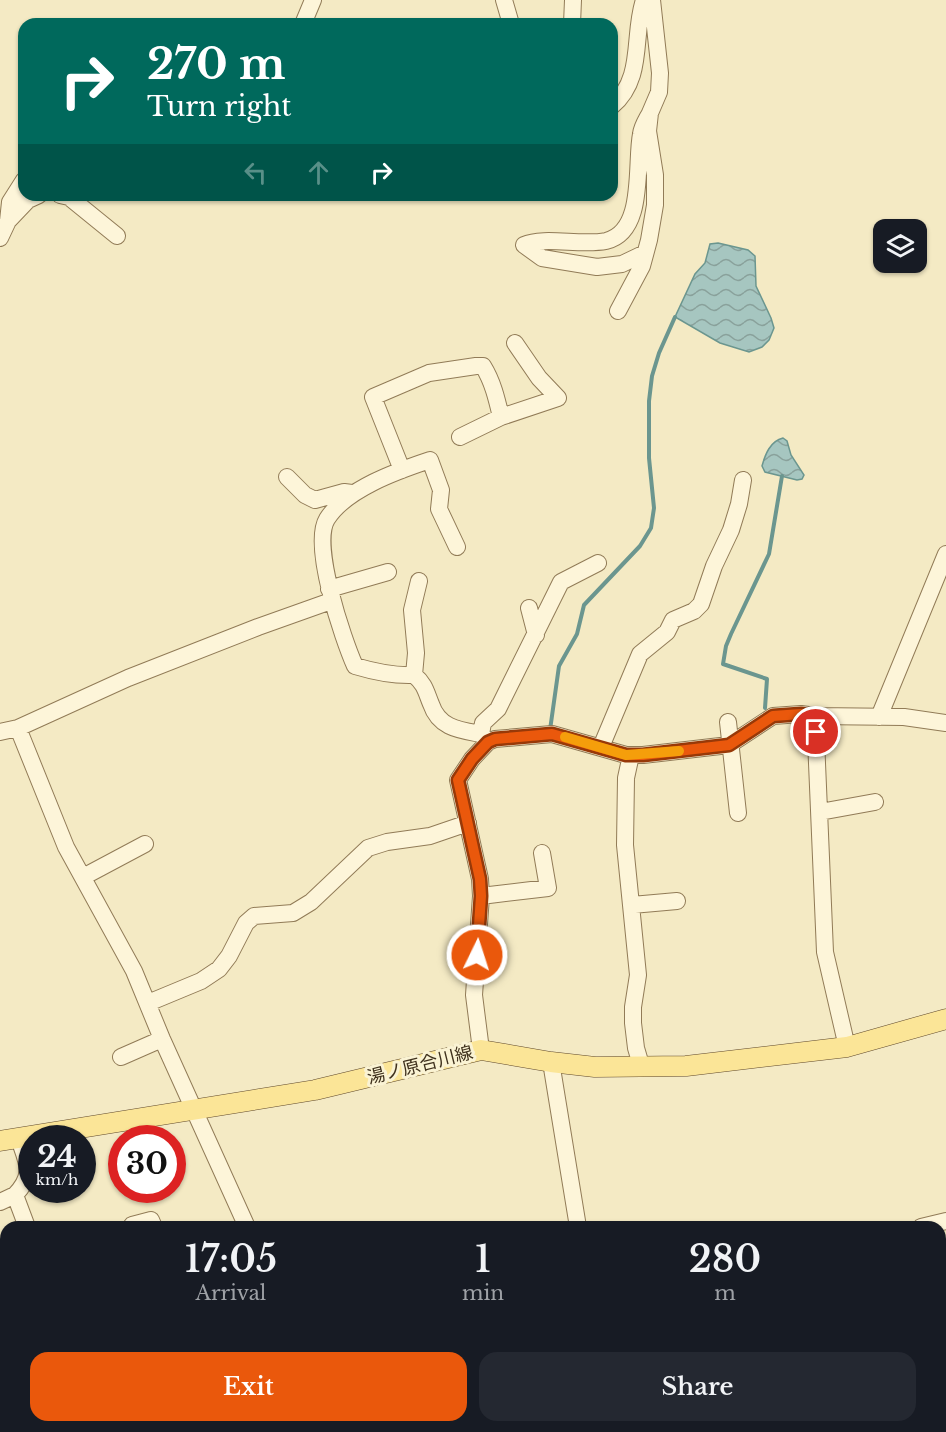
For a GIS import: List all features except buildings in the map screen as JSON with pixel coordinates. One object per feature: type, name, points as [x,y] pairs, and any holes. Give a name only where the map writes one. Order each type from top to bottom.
[{"type":"main road","name":"湯ノ原合川線","points":[[9,1140],[315,1090],[482,1050],[595,1067],[686,1066],[848,1047],[946,1019]]},
{"type":"street","points":[[306,18],[313,0]]},
{"type":"street","points":[[504,0],[510,18]]},
{"type":"street","points":[[572,18],[573,0]]},
{"type":"street","points":[[618,101],[628,87],[637,54],[644,0]]},
{"type":"street","points":[[645,253],[622,264],[597,267],[542,258],[524,245],[532,241],[578,244],[608,241],[621,233],[631,217],[635,205],[641,131],[658,92],[660,73],[652,0]]},
{"type":"street","points":[[618,311],[642,266],[655,205],[656,175],[648,131],[650,113]]},
{"type":"street","points":[[8,221],[10,201],[18,189]]},
{"type":"street","points":[[0,238],[8,221],[27,201]]},
{"type":"street","points":[[74,201],[117,236]]},
{"type":"street","points":[[460,437],[501,417],[558,398],[539,378],[515,343]]},
{"type":"street","points":[[402,470],[373,398],[429,373],[461,367],[483,366],[493,386],[501,417]]},
{"type":"street","points":[[457,547],[439,509],[441,490],[430,460],[402,470],[352,494],[327,518],[322,531],[330,595],[355,666],[377,673],[414,675],[426,688],[437,718],[456,730],[485,738],[552,734],[630,755],[730,744],[773,716],[801,714],[904,717],[946,723]]},
{"type":"street","points":[[287,477],[305,495],[315,500],[344,492],[352,494]]},
{"type":"street","points":[[601,747],[640,654],[667,632],[673,620],[694,611],[701,604],[740,504],[743,480]]},
{"type":"street","points":[[879,717],[946,554]]},
{"type":"street","points":[[482,1050],[474,995],[481,896],[480,879],[458,780],[485,738],[483,723],[498,709],[561,582],[598,563]]},
{"type":"street","points":[[0,732],[18,728],[128,678],[258,627],[388,572]]},
{"type":"street","points":[[414,675],[416,653],[412,610],[419,581]]},
{"type":"street","points":[[529,608],[536,635]]},
{"type":"street","points":[[815,716],[825,952],[848,1047]]},
{"type":"street","points":[[728,722],[738,813]]},
{"type":"street","points":[[18,728],[66,847],[134,971],[162,1039],[244,1221]]},
{"type":"street","points":[[630,755],[626,778],[625,845],[638,975],[633,1023],[641,1065]]},
{"type":"street","points":[[819,812],[875,802]]},
{"type":"street","points":[[148,1002],[201,981],[219,969],[229,956],[246,923],[254,916],[293,913],[311,902],[368,848],[387,842],[430,836],[468,823]]},
{"type":"street","points":[[83,877],[146,844]]},
{"type":"street","points":[[481,896],[548,888],[542,853]]},
{"type":"street","points":[[632,905],[677,901]]},
{"type":"street","points":[[121,1057],[162,1039]]},
{"type":"street","points":[[551,1062],[577,1221]]},
{"type":"street","points":[[9,1140],[29,1170],[25,1185],[8,1198],[23,1221]]},
{"type":"water","points":[[718,243],[748,250],[755,256],[756,286],[774,328],[769,340],[762,347],[749,352],[720,343],[675,317],[695,274],[705,263],[710,244]]},
{"type":"water","points":[[783,438],[787,441],[791,455],[804,475],[802,479],[797,480],[765,472],[762,466],[771,445]]},
{"type":"waterway","points":[[550,730],[559,666],[577,634],[584,605],[640,546],[651,528],[654,508],[649,458],[649,401],[652,376],[659,353],[675,317]]},
{"type":"waterway","points":[[765,708],[767,679],[723,664],[731,634],[769,554],[782,476]]},
{"type":"slow traffic","points":[[565,737],[626,755],[679,751]]},
{"type":"route","points":[[477,955],[480,879],[458,780],[472,759],[488,742],[495,739],[552,734],[626,755],[643,755],[729,745],[773,716],[801,714],[815,716],[816,732]]}]
